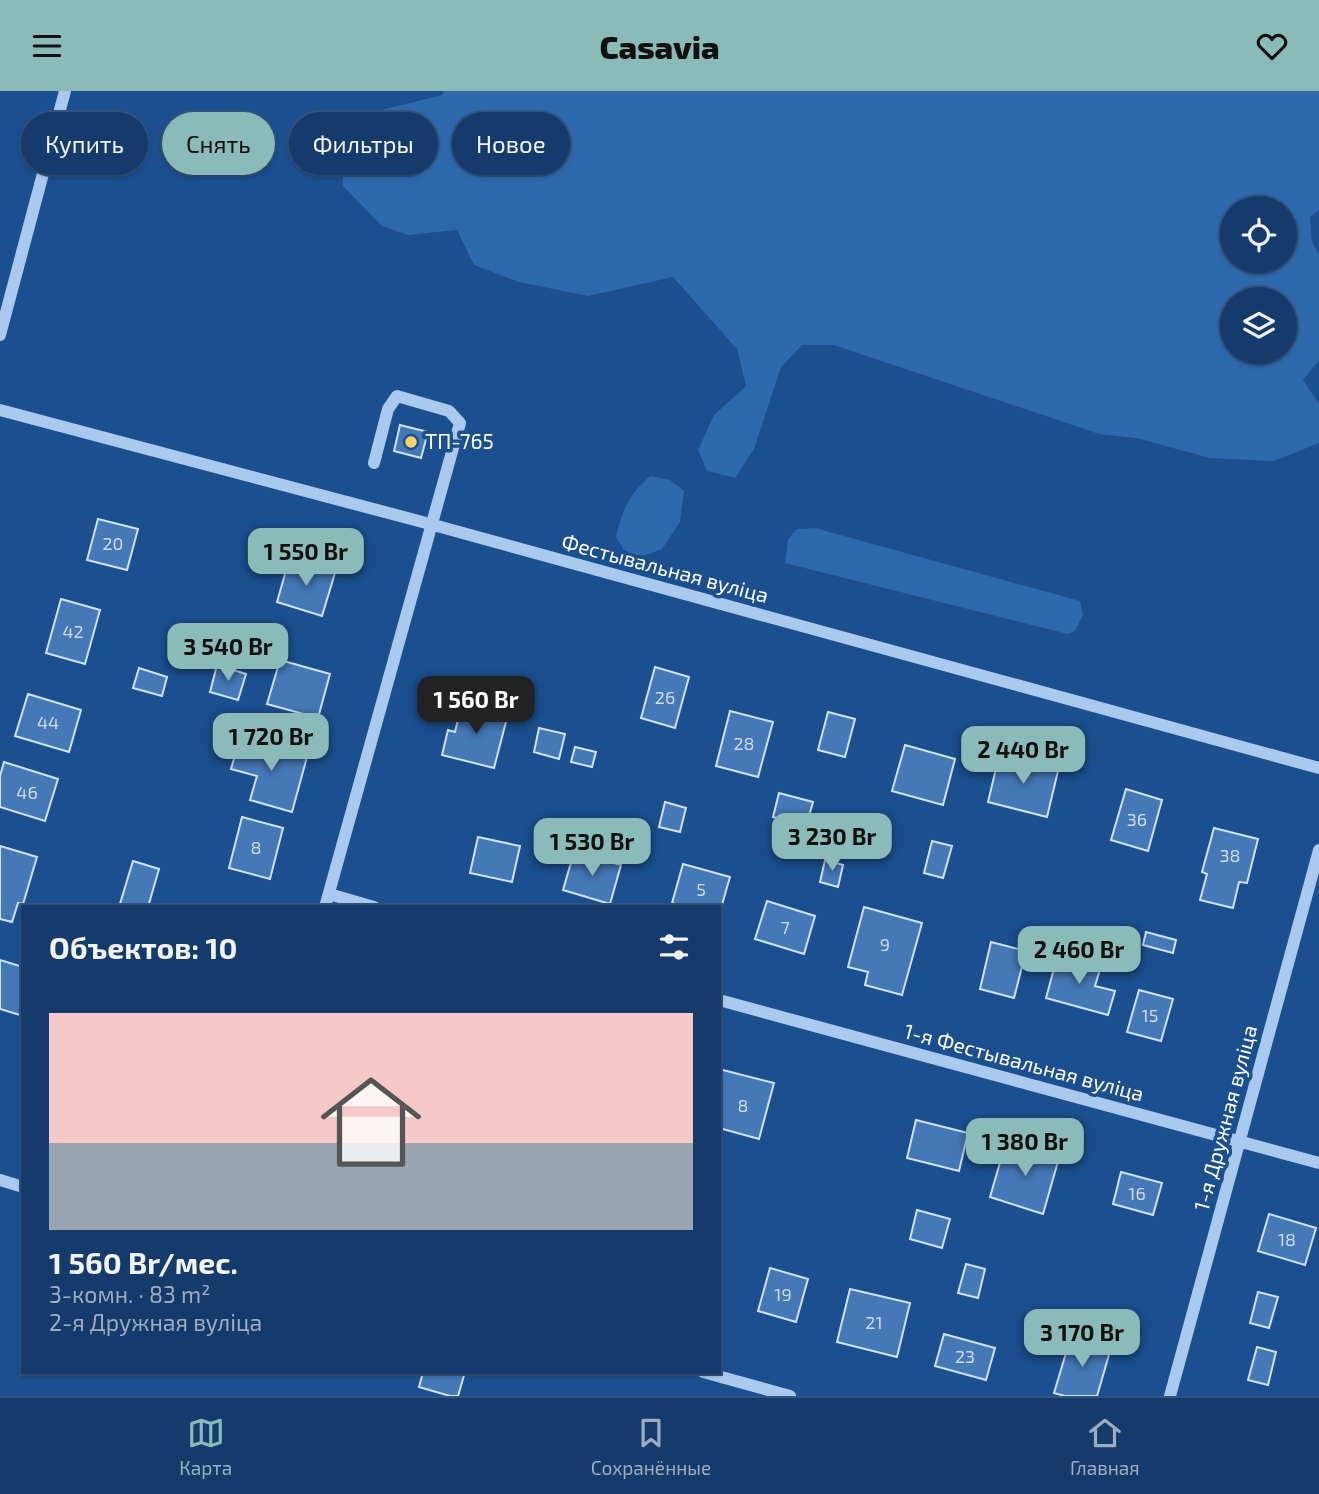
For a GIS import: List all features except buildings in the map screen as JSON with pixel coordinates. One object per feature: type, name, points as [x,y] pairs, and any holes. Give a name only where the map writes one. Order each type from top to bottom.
[{"type":"street","points":[[0,335],[65,91]]},
{"type":"street","points":[[361,905],[327,900],[460,422],[449,411],[397,396],[388,409],[374,463]]},
{"type":"street","name":"Фестывальная вуліца","points":[[0,410],[430,524],[1319,768]]},
{"type":"street","name":"1-я Дружная вуліца","points":[[1170,1396],[1319,850]]},
{"type":"street","name":"1-я Фестывальная вуліца","points":[[721,1001],[1319,1163]]},
{"type":"street","points":[[0,1180],[21,1186]]},
{"type":"street","points":[[710,1374],[790,1396]]},
{"type":"shaded area","points":[[444,91],[1319,91],[1319,210],[1310,217],[1312,242],[1319,255],[1319,360],[1303,380],[1319,404],[1319,443],[1274,461],[1210,458],[1136,438],[1099,434],[834,345],[802,345],[781,367],[754,449],[735,478],[707,471],[698,450],[714,415],[746,386],[737,349],[673,277],[588,296],[519,282],[474,265],[457,230],[408,235],[382,226],[343,186],[342,175],[438,175],[438,112],[373,112],[442,95]]},
{"type":"shaded area","points":[[650,476],[670,480],[684,491],[680,522],[662,549],[640,557],[624,550],[616,537],[627,503]]},
{"type":"shaded area","points":[[815,528],[1080,601],[1083,615],[1075,631],[1068,634],[785,563],[788,539],[797,529]]},
{"type":"place","name":"ТП-765","points":[[411,442]]}]
